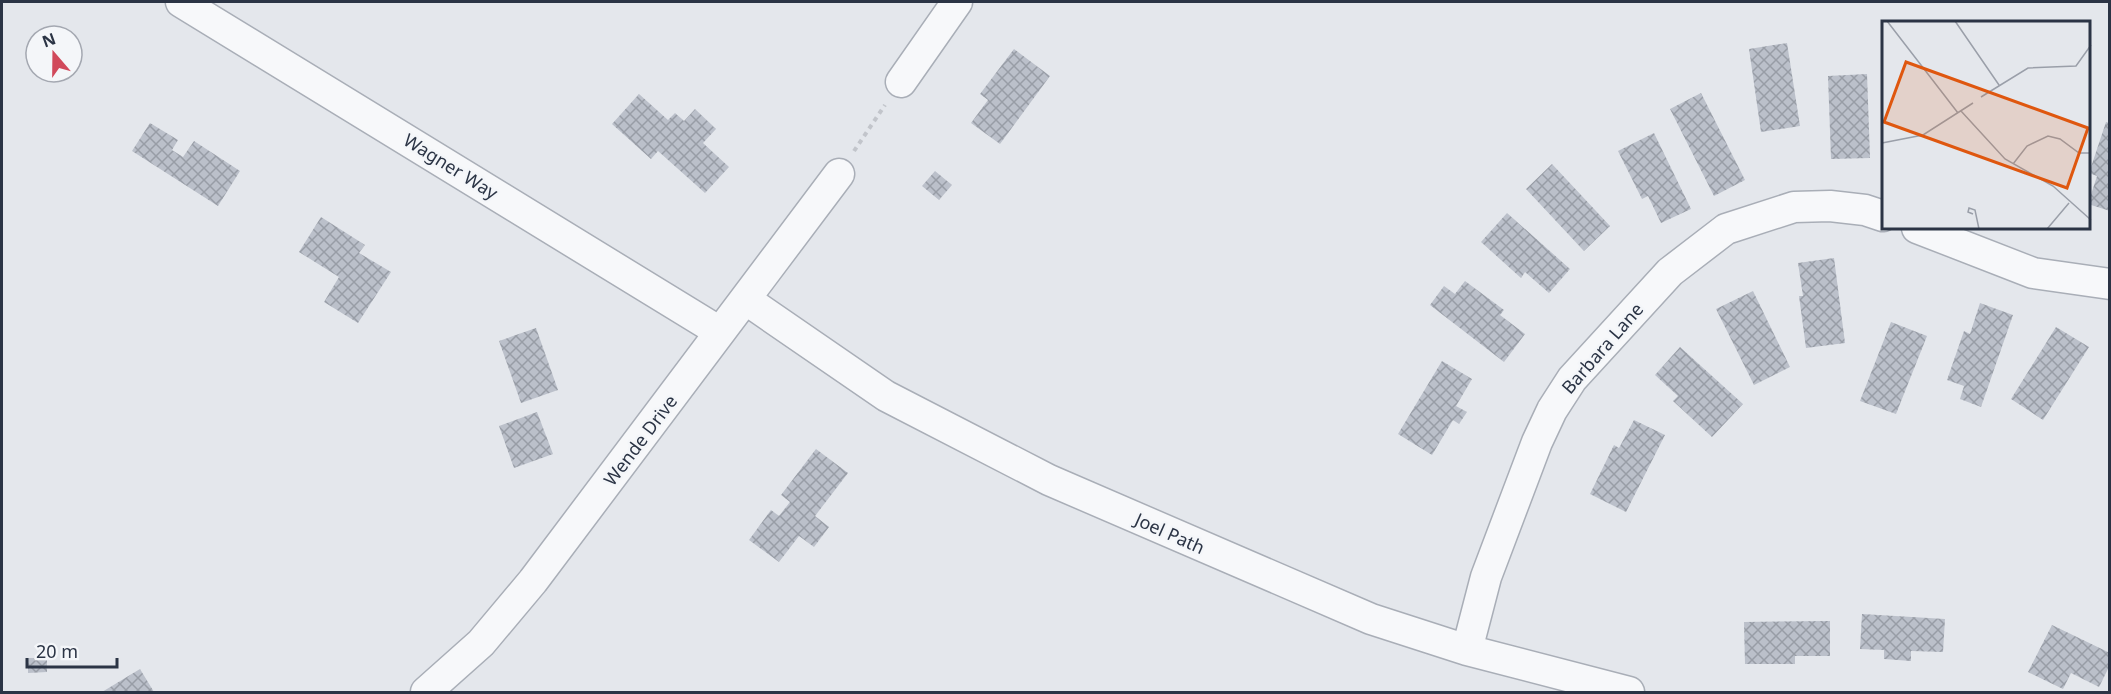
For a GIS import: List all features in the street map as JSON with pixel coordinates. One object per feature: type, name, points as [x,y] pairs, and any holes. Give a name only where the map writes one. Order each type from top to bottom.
[{"type":"street","name":"Wagner Way","points":[[181,2],[720,332]]},
{"type":"street","points":[[901,82],[957,2]]},
{"type":"street","name":"Wende Drive","points":[[426,693],[481,643],[533,581],[838,174]]},
{"type":"street","name":"Barbara Lane","points":[[1467,650],[1486,577],[1537,441],[1552,410],[1572,379],[1670,272],[1726,229],[1794,207],[1830,206],[1865,210],[1882,216]]},
{"type":"street","points":[[1922,230],[2033,273],[2109,284]]},
{"type":"street","name":"Joel Path","points":[[746,299],[886,396],[1049,480],[1371,619],[1467,650],[1629,693]]},
{"type":"path","points":[[838,174],[901,82]]},
{"type":"building","points":[[1787,43],[1800,126],[1761,132],[1749,49]]},
{"type":"building","points":[[1014,49],[1050,76],[1000,144],[971,123],[988,100],[980,94]]},
{"type":"building","points":[[1867,74],[1870,158],[1831,159],[1828,76]]},
{"type":"building","points":[[1701,93],[1745,180],[1714,196],[1670,109]]},
{"type":"building","points":[[639,94],[668,120],[675,113],[684,121],[695,109],[716,129],[703,143],[729,167],[705,193],[658,151],[651,159],[612,124]]},
{"type":"building","points":[[2106,122],[2110,123],[2110,211],[2090,205],[2097,176],[2090,173]]},
{"type":"building","points":[[150,123],[178,140],[172,150],[183,157],[194,141],[240,171],[218,206],[132,151]]},
{"type":"building","points":[[1654,133],[1691,209],[1661,223],[1648,196],[1642,199],[1618,151]]},
{"type":"building","points":[[1552,164],[1610,226],[1584,251],[1526,189]]},
{"type":"building","points":[[935,171],[952,185],[939,200],[922,186]]},
{"type":"building","points":[[1507,213],[1570,269],[1549,293],[1525,272],[1521,278],[1481,242]]},
{"type":"building","points":[[321,217],[365,245],[359,253],[391,272],[358,323],[324,302],[339,277],[299,252]]},
{"type":"building","points":[[1834,258],[1845,343],[1806,348],[1799,296],[1803,296],[1798,263]]},
{"type":"building","points":[[1465,281],[1504,310],[1500,315],[1525,334],[1504,362],[1430,305],[1444,286],[1455,294]]},
{"type":"building","points":[[1753,291],[1790,367],[1754,385],[1716,309]]},
{"type":"building","points":[[1980,303],[2013,315],[1981,407],[1960,399],[1964,386],[1947,380],[1964,331],[1970,334]]},
{"type":"building","points":[[1891,322],[1927,336],[1896,414],[1860,401]]},
{"type":"building","points":[[2056,327],[2089,347],[2043,420],[2011,399]]},
{"type":"building","points":[[536,328],[558,390],[521,403],[499,341]]},
{"type":"building","points":[[1680,347],[1743,404],[1712,437],[1673,401],[1678,396],[1655,375]]},
{"type":"building","points":[[1442,361],[1472,379],[1456,406],[1467,412],[1459,424],[1453,420],[1432,455],[1398,434]]},
{"type":"building","points":[[537,412],[553,454],[514,468],[499,426]]},
{"type":"building","points":[[1634,420],[1665,435],[1626,512],[1590,494],[1614,445],[1619,448]]},
{"type":"building","points":[[816,449],[848,473],[815,516],[829,527],[814,547],[799,536],[779,562],[749,540],[771,510],[779,516],[790,502],[781,495]]},
{"type":"building","points":[[1862,614],[1945,619],[1943,652],[1911,651],[1911,661],[1884,659],[1884,650],[1860,649]]},
{"type":"building","points":[[1830,621],[1830,656],[1795,656],[1795,664],[1745,664],[1744,622]]},
{"type":"building","points":[[2052,625],[2110,653],[2110,665],[2099,687],[2071,673],[2063,689],[2028,672]]},
{"type":"building","points":[[28,658],[47,658],[47,672],[28,673]]},
{"type":"building","points":[[140,669],[154,692],[102,692]]}]
